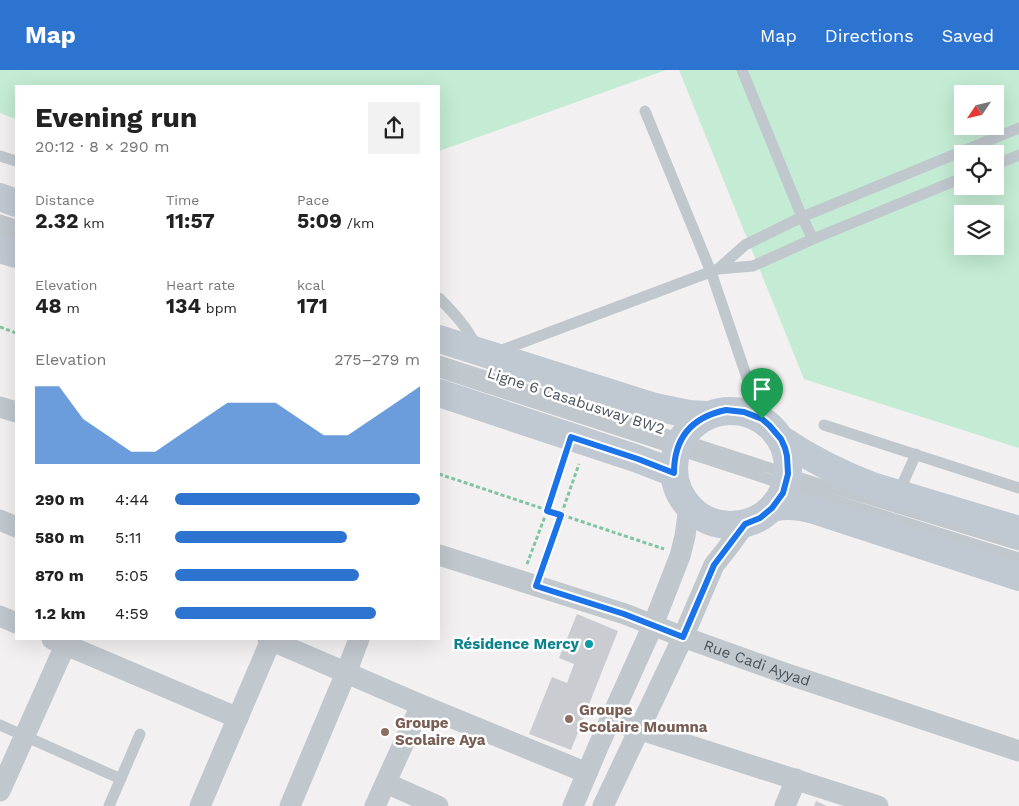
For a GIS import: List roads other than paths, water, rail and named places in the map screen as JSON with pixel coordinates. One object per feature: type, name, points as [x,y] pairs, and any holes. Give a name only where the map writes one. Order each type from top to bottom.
[{"type":"main road","points":[[0,197],[15,202]]},
{"type":"main road","points":[[0,249],[15,254]]},
{"type":"main road","points":[[440,339],[655,407],[689,414],[707,415],[726,410],[735,410],[762,419],[781,439],[787,456],[787,479],[783,493],[772,508],[760,518],[745,524],[725,525],[715,523],[701,517],[689,507],[679,491],[677,454],[688,429],[707,415]]},
{"type":"main road","points":[[440,393],[638,459],[677,454]]},
{"type":"main road","points":[[781,439],[807,456],[834,470],[875,487],[1019,530]]},
{"type":"main road","points":[[772,508],[788,505],[801,506],[1019,577]]},
{"type":"street","points":[[0,407],[15,412]]},
{"type":"street","points":[[573,806],[653,625],[680,556],[689,507]]},
{"type":"street","points":[[0,520],[15,527]]},
{"type":"street","points":[[603,806],[683,637],[714,565],[745,524]]},
{"type":"street","name":"Rue Cadi Ayyad","points":[[440,554],[624,614],[793,676],[1019,752]]},
{"type":"street","points":[[0,616],[15,623]]},
{"type":"street","points":[[200,806],[270,640],[421,705],[587,772]]},
{"type":"street","points":[[290,806],[359,640]]},
{"type":"street","points":[[0,791],[62,641],[238,718]]},
{"type":"street","points":[[375,806],[421,705]]},
{"type":"street","points":[[610,720],[878,806]]},
{"type":"street","points":[[785,806],[796,780]]},
{"type":"street","points":[[386,783],[438,806]]},
{"type":"lane","points":[[742,70],[802,217],[813,239]]},
{"type":"lane","points":[[645,111],[714,271],[762,419]]},
{"type":"lane","points":[[714,271],[745,246],[802,217],[1019,128]]},
{"type":"lane","points":[[1004,161],[1019,155]]},
{"type":"lane","points":[[0,156],[15,161]]},
{"type":"lane","points":[[440,299],[463,323],[473,340],[484,353],[714,271],[753,266],[813,239],[954,181]]},
{"type":"lane","points":[[0,220],[15,225]]},
{"type":"lane","points":[[0,230],[15,236]]},
{"type":"lane","name":"Ligne 6 Casabusway BW2","points":[[440,361],[677,454]]},
{"type":"lane","name":"Ligne 6 Casabusway BW2","points":[[440,372],[677,454],[787,479],[1019,545]]},
{"type":"lane","points":[[824,425],[1019,488]]},
{"type":"lane","points":[[898,494],[916,454]]},
{"type":"lane","name":"Ligne 6 Casabusway BW2","points":[[787,479],[1019,558]]},
{"type":"lane","points":[[0,725],[121,779]]},
{"type":"lane","points":[[109,806],[140,734]]},
{"type":"place","name":"Résidence Mercy","points":[[589,644]]},
{"type":"place","name":"Groupe Scolaire Moumna","points":[[569,719]]},
{"type":"place","name":"Groupe Scolaire Aya","points":[[385,732]]}]
